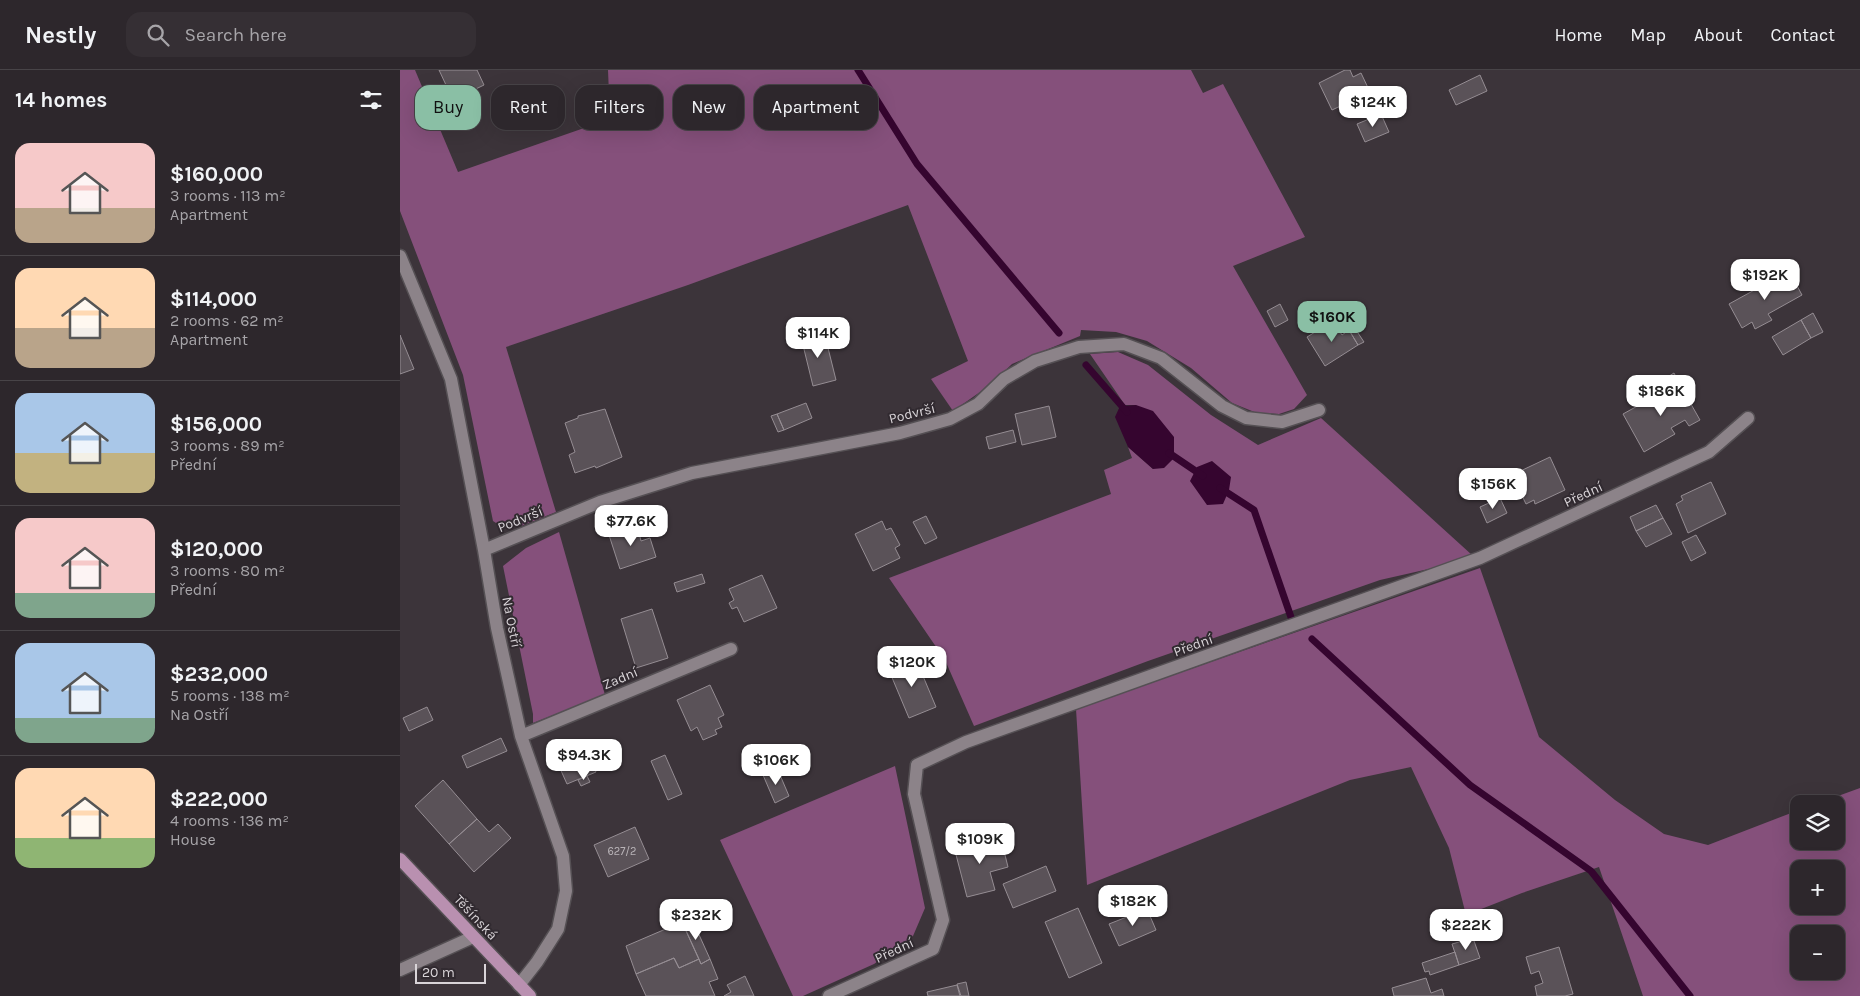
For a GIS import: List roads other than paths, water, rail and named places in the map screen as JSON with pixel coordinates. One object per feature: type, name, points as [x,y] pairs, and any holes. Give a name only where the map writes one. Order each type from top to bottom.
[{"type":"main road","name":"Těšínská","points":[[400,859],[530,996]]},
{"type":"street","name":"Na Ostří","points":[[400,256],[451,379],[497,628],[521,736],[563,856],[566,891],[558,929],[537,962],[519,985]]},
{"type":"street","name":"Podvrší","points":[[484,550],[600,502],[692,473],[900,433],[950,419],[978,404],[1004,379],[1035,361],[1079,347],[1124,344],[1162,358],[1222,406],[1246,418],[1282,422],[1319,410]]},
{"type":"street","name":"Přední","points":[[829,996],[933,949],[943,920],[914,794],[917,765],[966,742],[1480,558],[1709,452],[1748,418]]},
{"type":"street","name":"Zadní","points":[[521,736],[730,648]]},
{"type":"street","points":[[400,970],[473,937]]},
{"type":"waterway","points":[[858,70],[917,164],[1059,333]]},
{"type":"waterway","points":[[1086,365],[1127,412]]},
{"type":"waterway","points":[[1169,453],[1203,476]]},
{"type":"waterway","points":[[1220,488],[1254,510],[1292,620]]},
{"type":"waterway","points":[[1312,639],[1470,785],[1591,871],[1690,996]]}]
